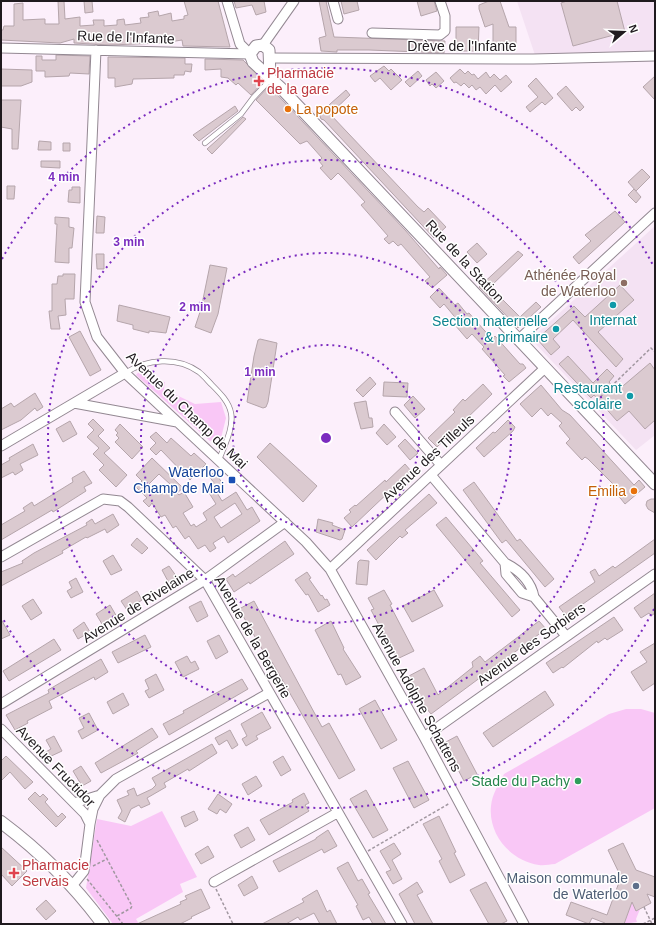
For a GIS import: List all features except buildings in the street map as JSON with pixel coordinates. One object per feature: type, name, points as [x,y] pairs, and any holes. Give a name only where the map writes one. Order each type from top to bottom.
[{"type":"main road","points":[[1,822],[34,848],[72,886],[103,924]]},
{"type":"street","points":[[227,1],[240,44],[250,54],[253,62],[256,64],[264,64],[269,58]]},
{"type":"street","points":[[250,54],[253,48],[263,45],[294,1]]},
{"type":"street","points":[[333,1],[338,19]]},
{"type":"street","points":[[372,33],[440,35],[445,31],[445,16],[440,1]]},
{"type":"street","points":[[263,45],[269,50],[271,77]]},
{"type":"street","name":"Rue de l'Infante","points":[[1,48],[250,54]]},
{"type":"street","name":"Avenue du Champ de Mai","points":[[96,50],[85,302],[97,337],[125,373],[306,542],[330,569]]},
{"type":"street","name":"Drève de l'Infante","points":[[269,58],[353,60],[533,60],[655,56]]},
{"type":"street","name":"Rue de la Station","points":[[256,64],[271,77],[655,484]]},
{"type":"street","points":[[518,340],[655,213]]},
{"type":"street","name":"Avenue des Tilleuls","points":[[330,569],[545,368]]},
{"type":"street","points":[[1,446],[125,373]]},
{"type":"street","points":[[74,403],[177,422]]},
{"type":"street","points":[[395,412],[441,465]]},
{"type":"street","points":[[430,475],[505,563],[506,574],[522,593],[534,598],[566,636]]},
{"type":"street","name":"Avenue de la Bergerie","points":[[1,557],[102,499],[120,501],[128,507],[205,580],[337,813],[402,924]]},
{"type":"street","name":"Avenue de Rivelaine","points":[[1,704],[205,580],[285,522]]},
{"type":"street","name":"Avenue Adolphe Schattens","points":[[330,569],[458,799],[524,924]]},
{"type":"street","name":"Avenue des Sorbiers","points":[[424,737],[655,574]]},
{"type":"street","points":[[74,803],[100,795],[116,779],[269,693]]},
{"type":"street","name":"Avenue Fructidor","points":[[1,729],[85,814],[90,827]]},
{"type":"street","name":"Avenue Fructidor","points":[[83,872],[93,810],[100,795]]},
{"type":"street","points":[[214,882],[337,813]]},
{"type":"street","points":[[72,886],[83,872]]},
{"type":"lane","points":[[205,143],[241,114],[271,77]]},
{"type":"lane","points":[[125,373],[136,366],[155,361],[179,363],[199,372],[222,395],[231,412],[230,429],[219,460]]},
{"type":"path","points":[[586,411],[651,348],[655,352]]},
{"type":"path","points":[[361,854],[458,799]]},
{"type":"path","points":[[90,827],[132,907],[117,916]]},
{"type":"path","points":[[107,859],[83,872],[123,924]]},
{"type":"path","points":[[214,882],[233,924]]},
{"type":"path","points":[[644,907],[652,924]]},
{"type":"path","points":[[643,924],[655,918]]},
{"type":"shaded area","points":[[517,1],[655,1],[655,51],[535,55]]},
{"type":"shaded area","name":"Athénée Royal de Waterloo","points":[[655,226],[655,435],[636,450],[531,339]]},
{"type":"shaded area","points":[[143,367],[153,381],[165,382],[164,389],[195,404],[221,402],[226,418],[221,438],[210,441],[136,375]]},
{"type":"shaded area","name":"Stade du Pachy","points":[[626,709],[641,709],[655,713],[655,808],[555,864],[541,865],[529,863],[511,852],[503,845],[497,836],[491,817],[493,797],[504,774],[609,714]]},
{"type":"shaded area","points":[[162,811],[197,877],[180,884],[183,892],[136,919],[139,924],[113,924],[86,888],[97,819],[131,826]]},
{"type":"shaded area","points":[[632,902],[636,910],[640,909],[636,919],[637,922],[624,924]]},
{"type":"place","name":"Pharmacie de la gare","points":[[259,81]]},
{"type":"place","name":"La popote","points":[[288,109]]},
{"type":"place","name":"Athénée Royal de Waterloo","points":[[624,283]]},
{"type":"place","name":"Internat","points":[[613,305]]},
{"type":"place","name":"Section maternelle & primaire","points":[[556,329]]},
{"type":"place","name":"Restaurant scolaire","points":[[630,396]]},
{"type":"place","name":"Waterloo Champ de Mai","points":[[232,480]]},
{"type":"place","name":"Emilia","points":[[634,491]]},
{"type":"place","name":"Stade du Pachy","points":[[578,781]]},
{"type":"place","name":"Pharmacie Servais","points":[[14,873]]},
{"type":"place","name":"Maison communale de Waterloo","points":[[636,886]]}]
